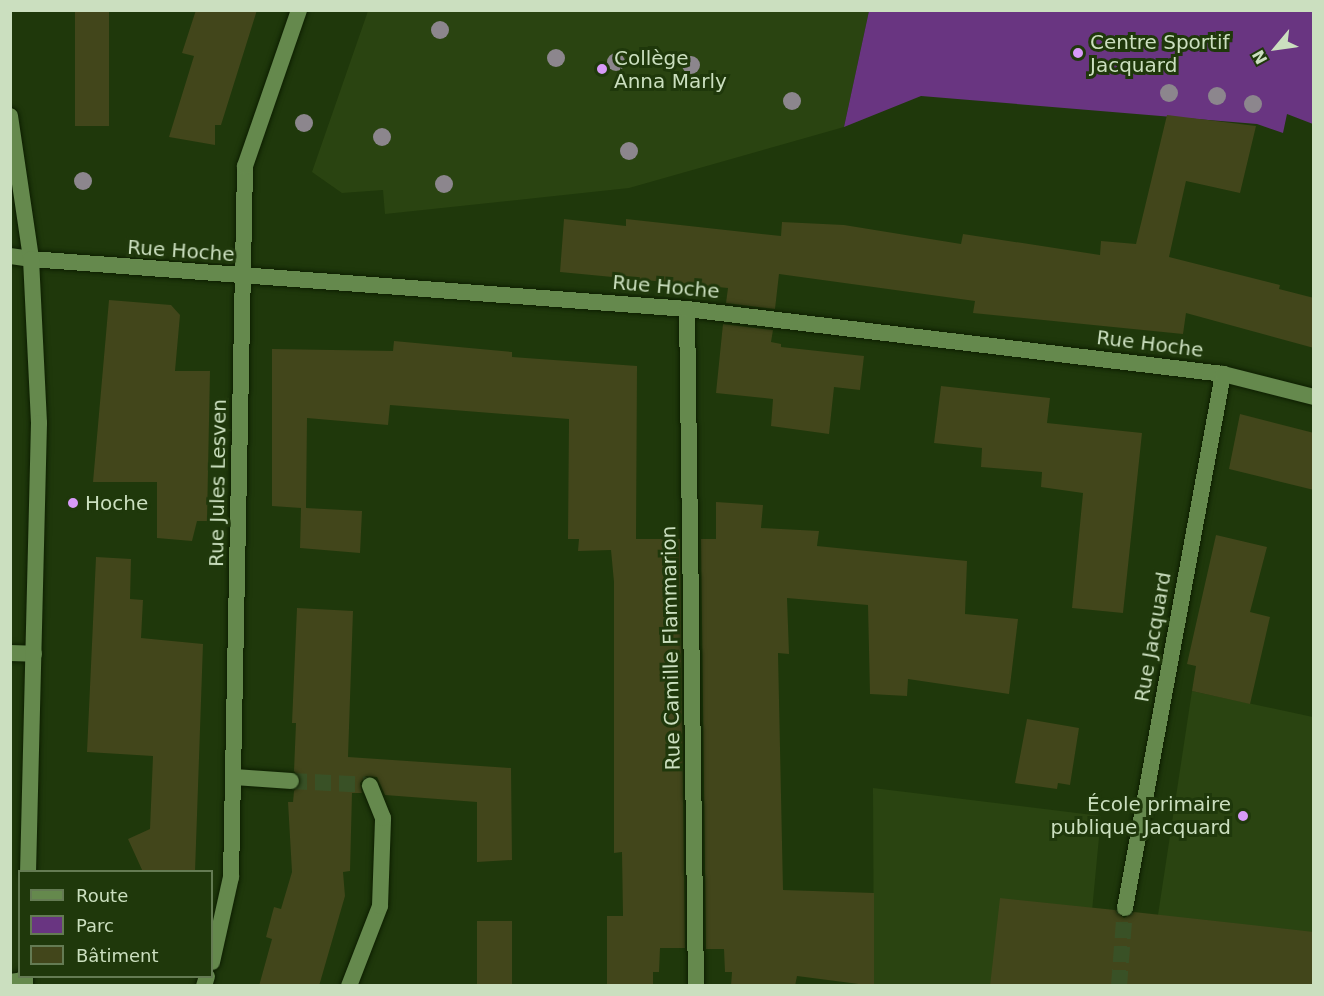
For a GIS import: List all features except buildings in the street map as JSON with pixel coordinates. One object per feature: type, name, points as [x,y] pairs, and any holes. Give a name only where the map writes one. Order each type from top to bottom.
[{"type":"street","name":"Rue Jules Lesven","points":[[213,958],[231,877],[235,777],[240,277],[245,166],[299,10]]},
{"type":"street","points":[[10,116],[31,259],[40,493],[28,870]]},
{"type":"street","name":"Rue Hoche","points":[[10,256],[240,277],[687,309],[1223,374],[1314,397]]},
{"type":"street","name":"Rue Camille Flammarion","points":[[687,309],[696,986]]},
{"type":"street","name":"Rue Jacquard","points":[[1125,908],[1223,374]]},
{"type":"street","points":[[10,653],[34,654]]},
{"type":"street","points":[[235,777],[291,781]]},
{"type":"street","points":[[350,986],[380,906],[383,818],[370,785]]},
{"type":"shaded area","name":"Collège Anna Marly","points":[[368,11],[869,11],[844,127],[629,188],[385,214],[383,190],[342,193],[312,172]]},
{"type":"shaded area","name":"École primaire publique Jacquard","points":[[1192,691],[1313,717],[1313,985],[1158,915]]},
{"type":"shaded area","name":"École primaire publique Jacquard","points":[[873,788],[1101,816],[1085,985],[874,985]]},
{"type":"green space","name":"Centre Sportif Jacquard","points":[[869,11],[1313,11],[1313,124],[1287,114],[1283,133],[1257,124],[921,96],[844,127]]},
{"type":"tunnel","points":[[291,781],[370,785]]},
{"type":"tunnel","points":[[1119,986],[1125,908]]},
{"type":"place","name":"Centre Sportif Jacquard","points":[[1078,53]]},
{"type":"place","name":"Collège Anna Marly","points":[[602,69]]},
{"type":"place","name":"Hoche","points":[[73,503]]},
{"type":"place","name":"École primaire publique Jacquard","points":[[1243,816]]}]
